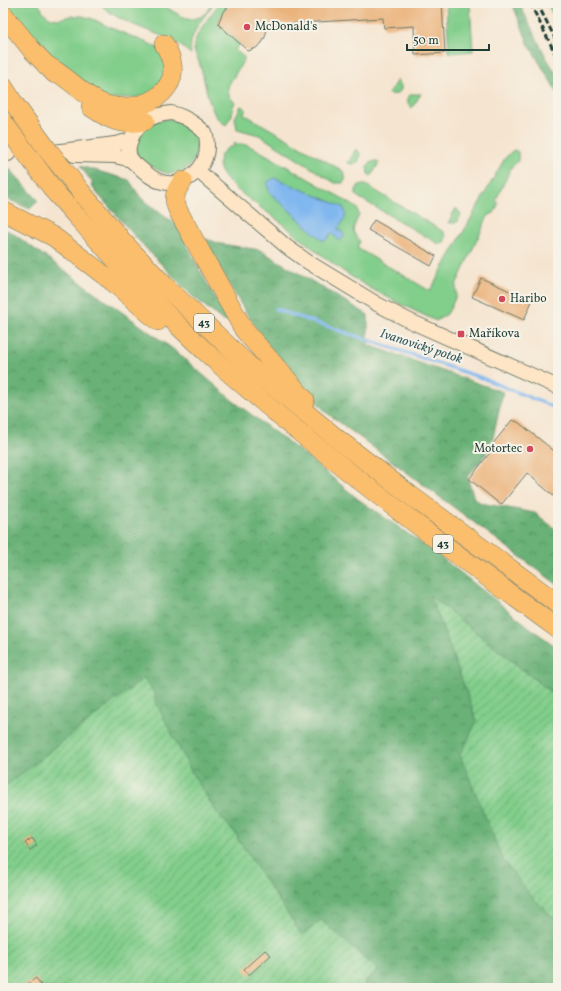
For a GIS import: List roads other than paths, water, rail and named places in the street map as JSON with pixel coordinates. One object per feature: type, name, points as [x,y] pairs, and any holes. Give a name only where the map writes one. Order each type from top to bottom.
[{"type":"highway","points":[[3,14],[32,50],[81,98],[115,121],[130,123],[145,120]]},
{"type":"highway","points":[[46,65],[57,71],[84,93],[100,103],[126,108],[144,104],[158,97],[169,84],[172,76],[173,64],[170,54],[164,44]]},
{"type":"highway","name":"43","points":[[3,86],[47,149],[124,243],[165,286],[249,366],[410,496],[558,604]]},
{"type":"highway","name":"43","points":[[3,122],[55,192],[160,308],[216,362],[330,457],[405,516],[558,629]]},
{"type":"highway","points":[[191,176],[176,193],[175,205],[244,330],[340,441]]},
{"type":"highway","points":[[3,212],[54,237],[113,282],[173,333],[216,362]]},
{"type":"street","points":[[131,140],[115,144],[46,153],[115,156],[132,160],[157,181],[166,183],[191,176],[204,161],[207,150],[207,139],[203,131],[190,120],[171,113],[157,115],[145,120],[137,128],[131,140],[129,151],[132,160]]},
{"type":"street","points":[[191,176],[308,262],[370,300],[410,322],[558,387]]},
{"type":"water","points":[[275,178],[343,207],[345,210],[345,216],[338,229],[345,235],[340,241],[331,233],[327,239],[322,240],[270,193],[267,184]]},
{"type":"waterway","name":"Ivanovický potok","points":[[275,309],[482,378],[558,409]]},
{"type":"railway","points":[[530,3],[558,59]]},
{"type":"railway","points":[[537,3],[558,44]]},
{"type":"place","name":"McDonald's","points":[[247,27]]},
{"type":"place","name":"Haribo","points":[[502,299]]},
{"type":"place","name":"Maříkova","points":[[461,334]]},
{"type":"place","name":"Motortec","points":[[530,449]]}]
